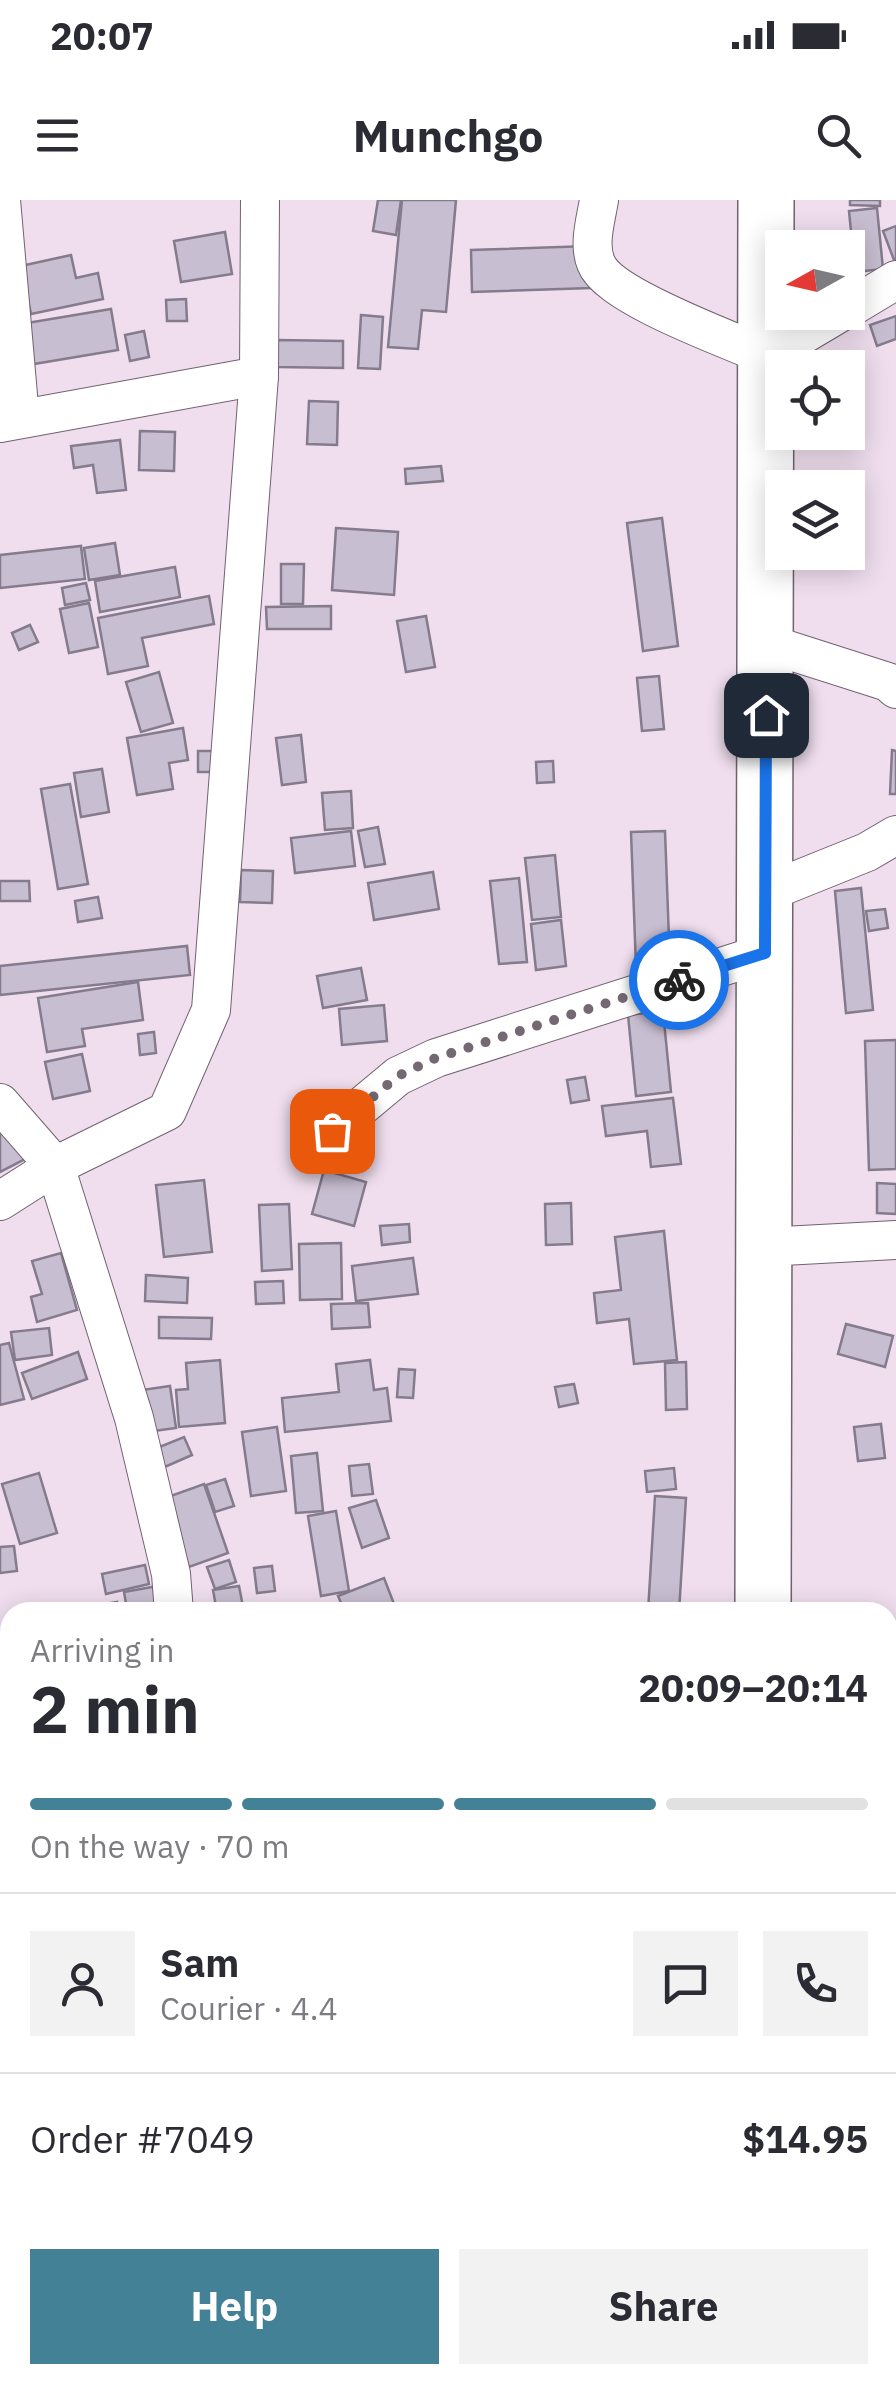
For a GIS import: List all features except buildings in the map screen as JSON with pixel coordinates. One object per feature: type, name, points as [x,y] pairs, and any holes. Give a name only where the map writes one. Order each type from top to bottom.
[{"type":"highway","points":[[766,200],[767,350]]},
{"type":"highway","points":[[763,1602],[767,450]]},
{"type":"street","points":[[31,200],[1,204],[10,421],[259,376]]},
{"type":"street","points":[[0,1200],[55,1166],[166,1111],[211,1010],[259,376],[260,200]]},
{"type":"street","points":[[600,200],[592,242],[596,265],[629,295],[765,355]]},
{"type":"street","points":[[865,298],[896,280]]},
{"type":"street","points":[[777,350],[811,330]]},
{"type":"street","points":[[766,643],[888,682],[896,689]]},
{"type":"street","points":[[765,894],[867,852],[896,834]]},
{"type":"street","points":[[332,1131],[398,1076],[436,1058],[765,953]]},
{"type":"street","points":[[0,1103],[55,1166],[134,1418],[171,1574],[173,1602]]},
{"type":"street","points":[[764,1247],[896,1240]]},
{"type":"way so far","points":[[332,1131],[398,1076],[436,1058],[679,980]]},
{"type":"route","points":[[679,980],[765,953],[766,715]]}]
